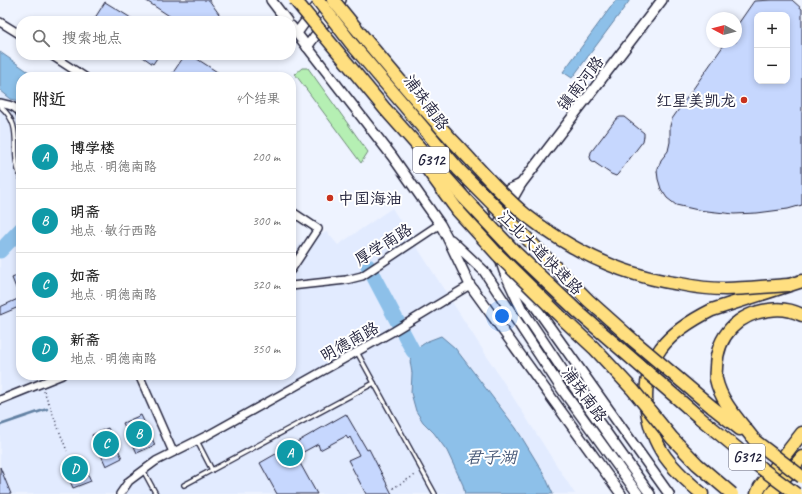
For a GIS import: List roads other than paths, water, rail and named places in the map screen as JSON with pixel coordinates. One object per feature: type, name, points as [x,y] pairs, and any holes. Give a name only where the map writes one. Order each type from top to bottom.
[{"type":"highway","name":"江北大道快速路","points":[[295,0],[385,109],[510,247],[577,311],[700,418],[761,468],[796,494]]},
{"type":"highway","name":"江北大道快速路","points":[[318,0],[350,43],[459,170],[588,300],[700,397],[802,477]]},
{"type":"highway","points":[[336,1],[382,59],[434,120],[492,183],[527,216],[566,243],[598,260],[626,271],[679,284],[725,289],[789,284]]},
{"type":"highway","points":[[385,109],[458,211],[509,266],[594,348],[633,390],[672,438],[692,459],[732,494]]},
{"type":"highway","points":[[702,494],[684,478],[662,452],[653,430],[647,414],[646,393],[647,378],[652,364],[660,349],[670,338],[701,315],[789,284],[802,281]]},
{"type":"highway","points":[[755,441],[720,394],[716,378],[716,358],[722,340],[735,324],[746,316],[757,311],[784,309],[802,315]]},
{"type":"highway","points":[[757,494],[760,487],[802,433]]},
{"type":"highway","points":[[771,494],[802,457]]},
{"type":"street","points":[[271,0],[283,16]]},
{"type":"street","points":[[296,27],[321,0]]},
{"type":"street","name":"镇南河路","points":[[492,236],[521,184],[662,0]]},
{"type":"street","points":[[307,47],[336,1]]},
{"type":"street","name":"浦珠南路","points":[[336,1],[481,203],[504,271],[521,308],[574,387],[650,494]]},
{"type":"street","points":[[0,22],[16,33]]},
{"type":"street","name":"浦珠南路","points":[[296,32],[392,156],[440,224],[470,285],[621,494]]},
{"type":"street","points":[[59,60],[77,72]]},
{"type":"street","points":[[0,103],[10,104],[16,108]]},
{"type":"street","points":[[481,203],[521,184]]},
{"type":"street","points":[[296,215],[318,229],[296,262]]},
{"type":"street","name":"厚学南路","points":[[296,285],[346,280],[362,276],[440,224]]},
{"type":"street","name":"浦珠南路","points":[[447,237],[484,272],[561,388],[638,494]]},
{"type":"street","name":"浦珠南路","points":[[504,271],[532,302],[669,494]]},
{"type":"street","name":"明德南路","points":[[120,494],[129,481],[156,461],[357,352],[419,317],[470,285]]},
{"type":"street","points":[[0,400],[50,380]]},
{"type":"street","points":[[141,380],[173,452]]},
{"type":"lane","points":[[0,106],[7,112],[15,129],[16,164]]},
{"type":"lane","points":[[357,352],[435,494]]},
{"type":"lane","points":[[184,485],[374,383]]},
{"type":"lane","points":[[197,440],[212,470]]},
{"type":"lane","points":[[143,470],[156,494]]},
{"type":"water","points":[[616,0],[630,0],[572,78],[563,72]]},
{"type":"water","points":[[0,52],[29,72],[16,72],[16,100],[11,99],[0,90]]},
{"type":"water","name":"君子湖","points":[[441,336],[455,348],[516,428],[544,474],[553,494],[465,494],[463,485],[447,451],[434,433],[423,422],[416,411],[411,393],[412,373],[410,361],[413,351],[428,341]]},
{"type":"waterway","points":[[0,251],[16,234]]},
{"type":"waterway","points":[[368,266],[413,351]]},
{"type":"waterway","points":[[0,425],[47,409]]},
{"type":"place","name":"红星美凯龙","points":[[744,100]]},
{"type":"place","name":"中国海油","points":[[330,198]]},
{"type":"place","name":"明斋","points":[[139,434]]},
{"type":"place","name":"如斋","points":[[106,444]]},
{"type":"place","name":"博学楼","points":[[290,453]]},
{"type":"place","name":"新斋","points":[[75,469]]}]
